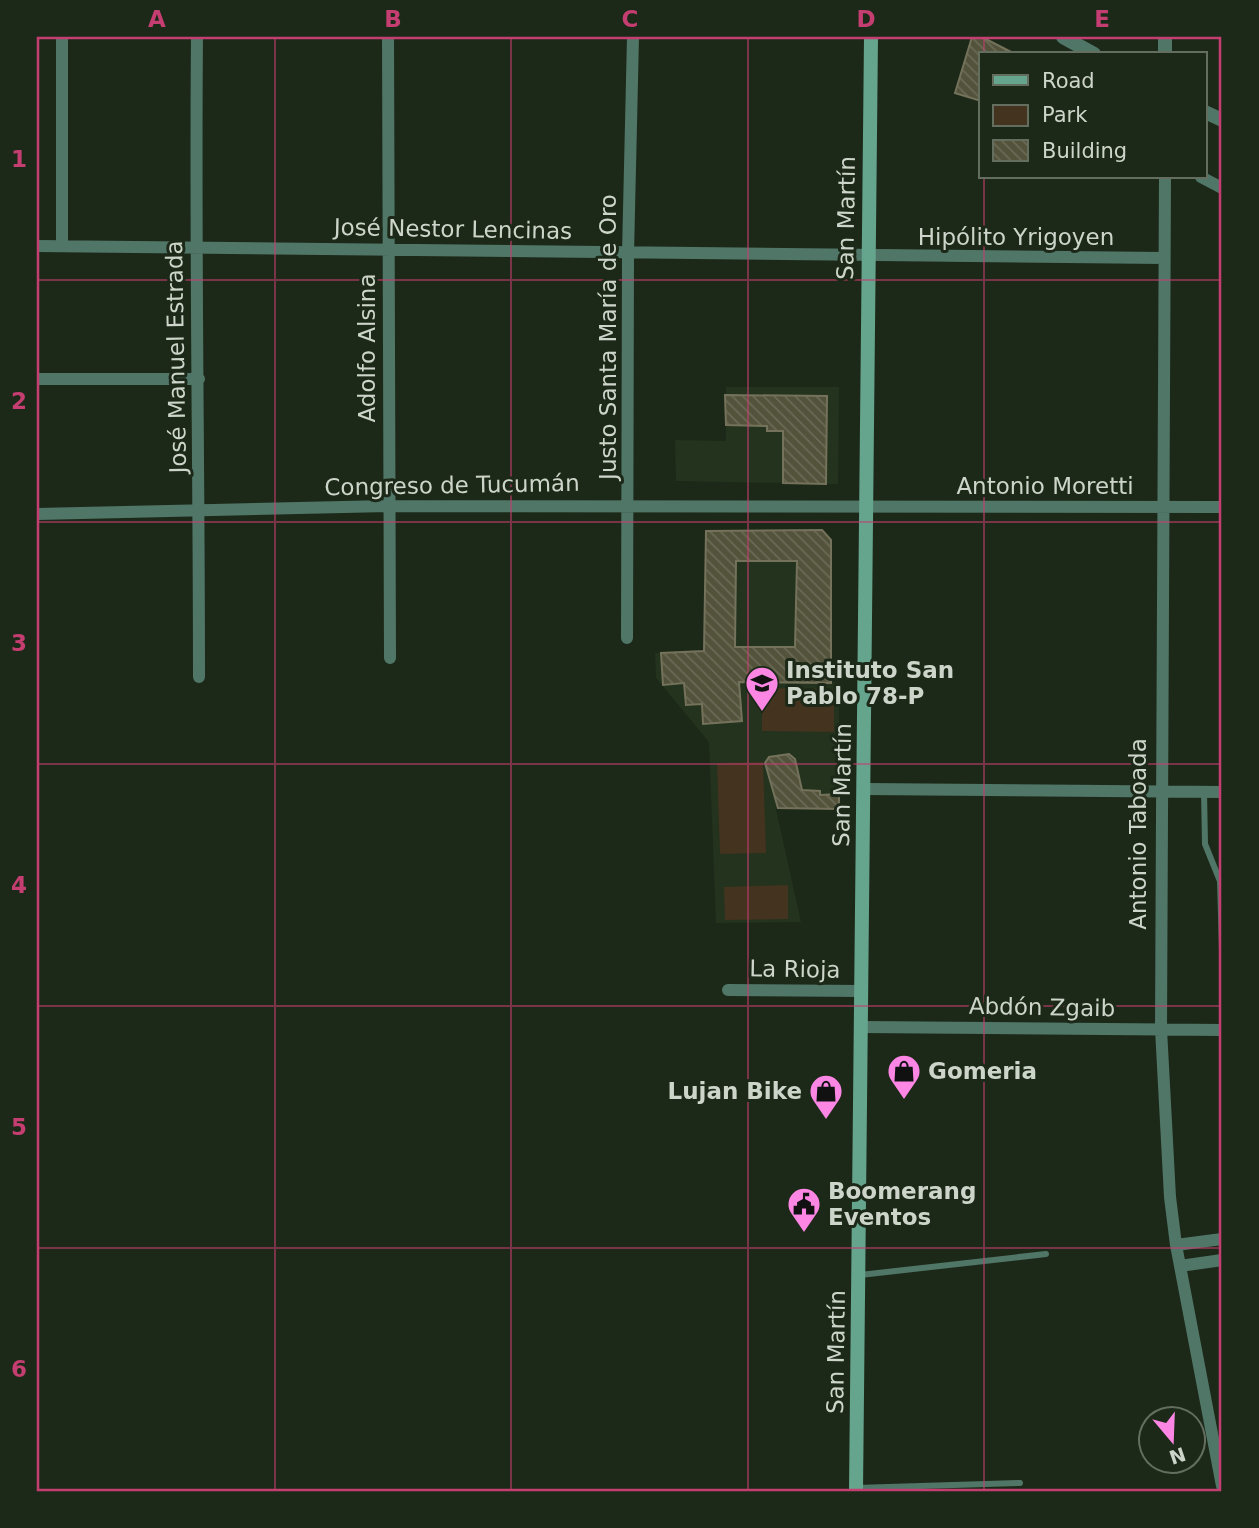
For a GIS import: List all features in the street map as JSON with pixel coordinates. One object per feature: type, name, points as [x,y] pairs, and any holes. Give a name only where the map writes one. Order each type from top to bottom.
[{"type":"main road","name":"San Martín","points":[[856,1489],[871,37]]},
{"type":"street","points":[[62,37],[62,246]]},
{"type":"street","name":"José Manuel Estrada","points":[[197,37],[195,247],[199,379],[199,677]]},
{"type":"street","name":"Adolfo Alsina","points":[[388,37],[390,658]]},
{"type":"street","name":"Justo Santa María de Oro","points":[[627,638],[628,254],[633,37]]},
{"type":"street","points":[[1063,37],[1090,52]]},
{"type":"street","points":[[1206,112],[1222,120]]},
{"type":"street","name":"Antonio Taboada","points":[[1165,178],[1161,1030],[1170,1196],[1176,1245],[1222,1486]]},
{"type":"street","points":[[1203,178],[1222,188]]},
{"type":"street","name":"José Nestor Lencinas","points":[[37,246],[388,248],[868,257]]},
{"type":"street","name":"Hipólito Yrigoyen","points":[[868,257],[1164,258]]},
{"type":"street","points":[[37,379],[199,379]]},
{"type":"street","name":"Congreso de Tucumán","points":[[37,514],[388,506],[867,506]]},
{"type":"street","name":"Antonio Moretti","points":[[867,506],[1222,507]]},
{"type":"street","points":[[865,789],[1222,792]]},
{"type":"street","name":"La Rioja","points":[[728,990],[862,991]]},
{"type":"street","name":"Abdón Zgaib","points":[[862,1027],[1222,1030]]},
{"type":"street","points":[[1176,1245],[1222,1239]]},
{"type":"street","points":[[1180,1266],[1222,1260]]},
{"type":"lane","points":[[1204,792],[1205,844],[1220,881],[1222,949]]},
{"type":"lane","points":[[860,1275],[1046,1254]]},
{"type":"lane","points":[[856,1489],[1020,1483]]},
{"type":"shaded area","points":[[726,387],[839,387],[838,484],[676,481],[675,440],[726,441]]},
{"type":"shaded area","name":"Instituto San Pablo 78-P","points":[[822,530],[831,540],[831,682],[839,683],[839,809],[776,809],[801,922],[716,923],[709,742],[656,678],[655,653],[704,651],[706,531]]},
{"type":"green space","points":[[762,688],[834,689],[834,732],[762,731]]},
{"type":"green space","points":[[763,762],[766,853],[720,854],[717,763]]},
{"type":"green space","points":[[788,885],[788,919],[725,920],[724,887]]},
{"type":"building","points":[[972,37],[982,37],[1011,52],[979,52],[979,100],[955,93]]},
{"type":"building","points":[[725,395],[827,396],[826,484],[783,483],[783,431],[767,431],[767,426],[726,425]]},
{"type":"building","points":[[822,530],[831,540],[831,683],[739,682],[742,721],[703,724],[702,704],[686,705],[684,683],[663,685],[661,653],[704,651],[706,531]],"holes":[[[736,561],[797,561],[795,647],[735,647]]]},
{"type":"building","points":[[789,754],[795,759],[802,790],[820,791],[820,795],[839,794],[839,809],[778,808],[765,763],[769,757]]},
{"type":"place","name":"Instituto San Pablo 78-P","points":[[762,713]]},
{"type":"place","name":"Gomeria","points":[[904,1101]]},
{"type":"place","name":"Lujan Bike","points":[[826,1121]]},
{"type":"place","name":"Boomerang Eventos","points":[[804,1234]]}]
